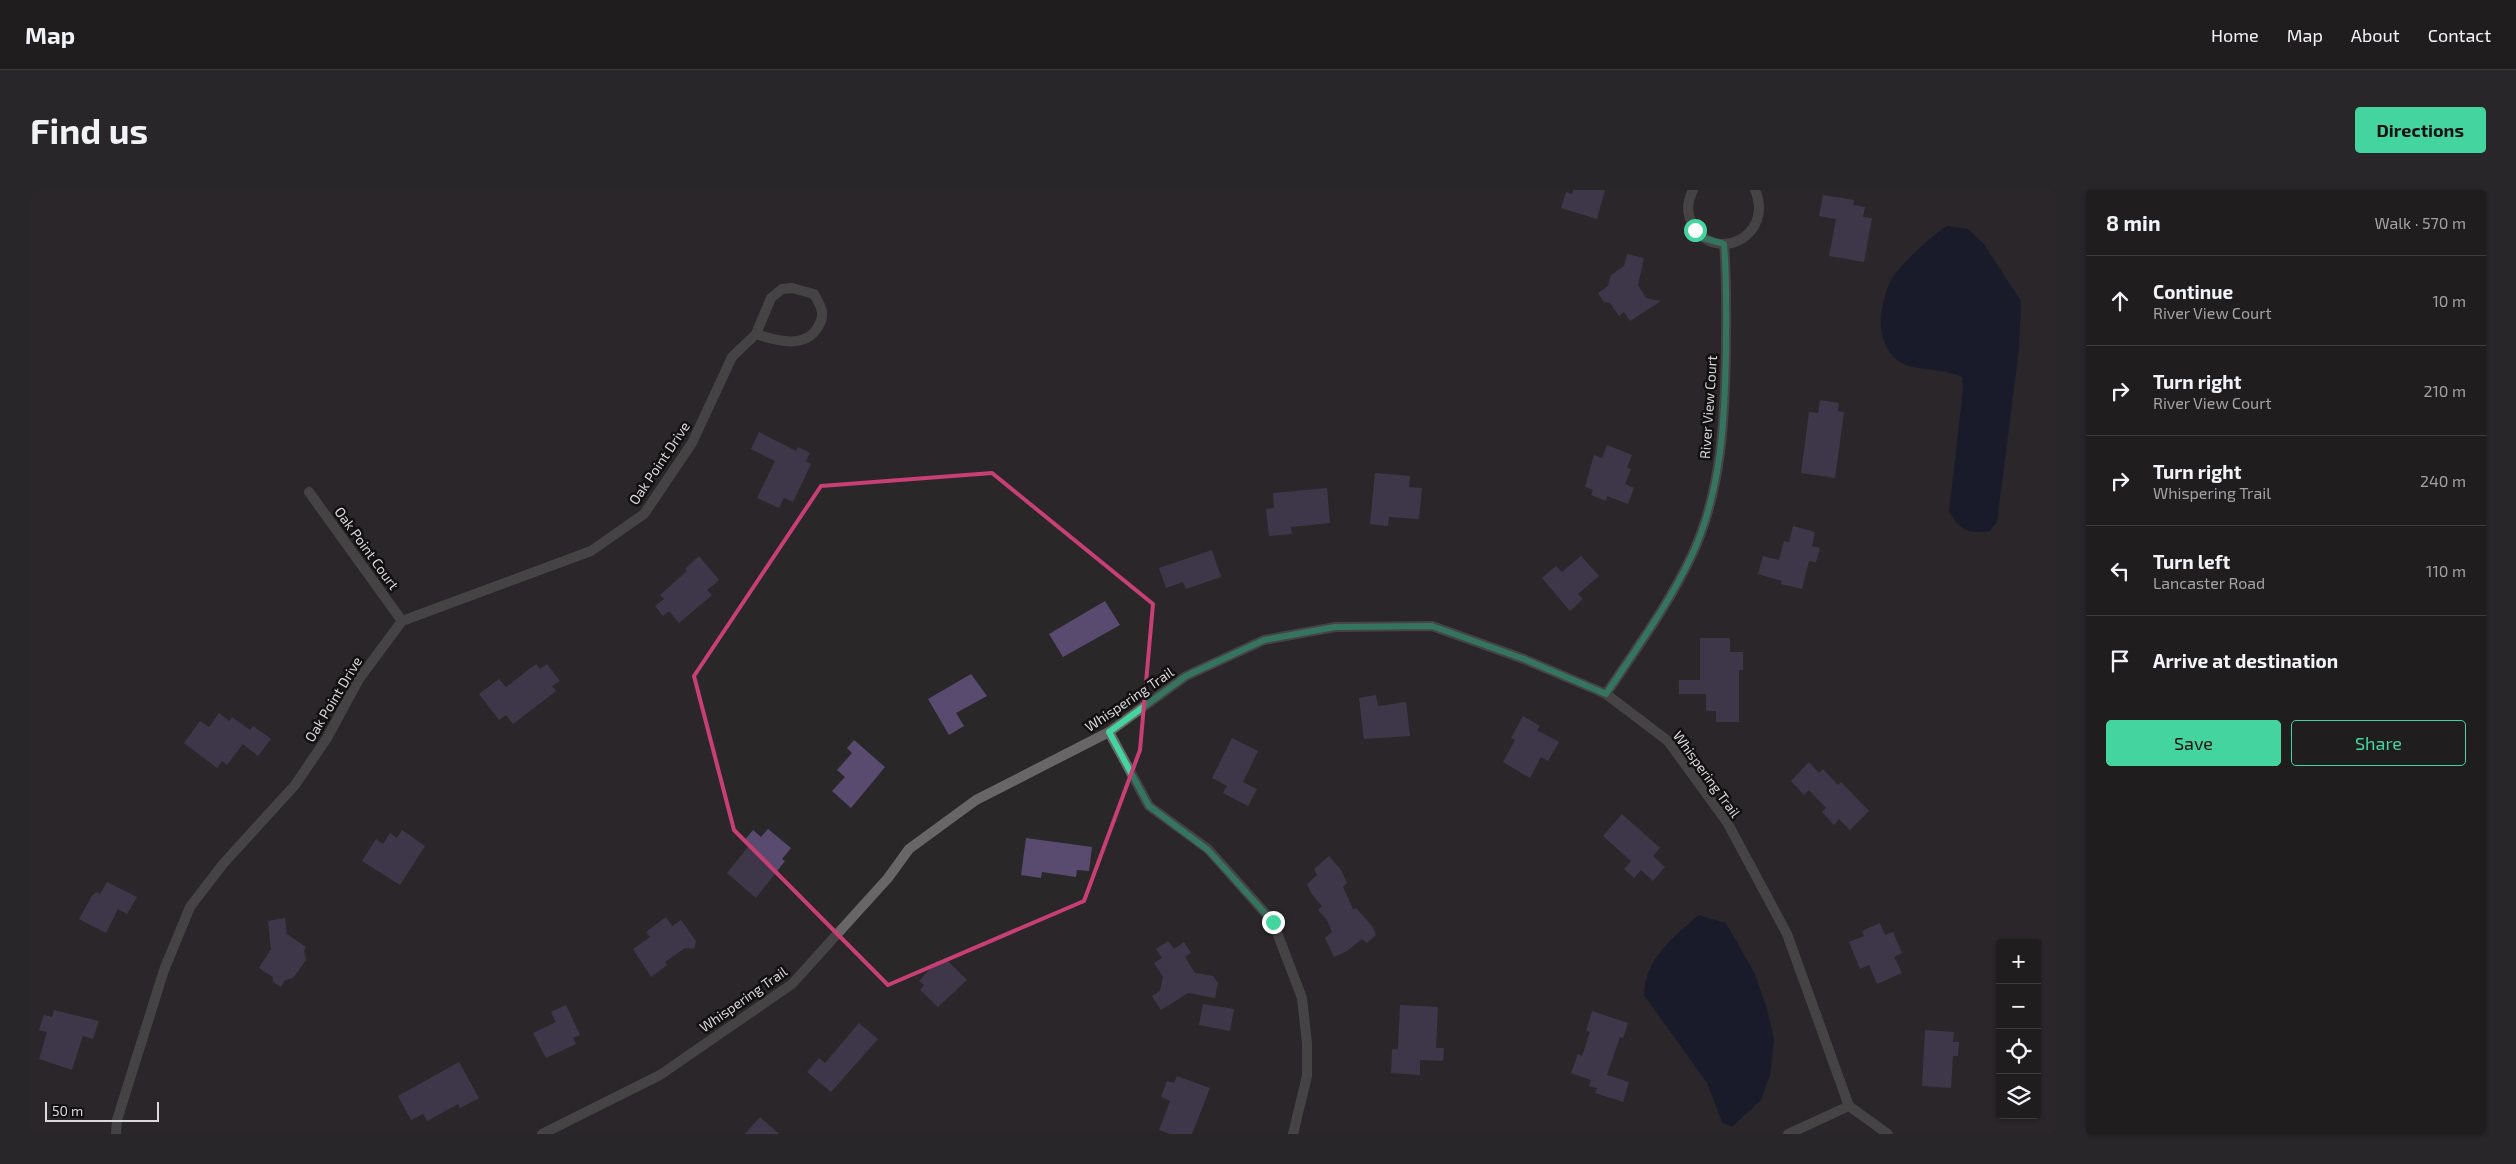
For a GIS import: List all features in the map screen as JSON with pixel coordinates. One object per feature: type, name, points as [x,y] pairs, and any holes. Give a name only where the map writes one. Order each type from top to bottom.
[{"type":"street","points":[[1694,190],[1688,208],[1695,230],[1703,238],[1724,244],[1736,242],[1747,236],[1755,226],[1759,215],[1759,202],[1755,190]]},
{"type":"street","name":"River View Court","points":[[1606,694],[1672,594],[1692,554],[1708,510],[1720,455],[1724,420],[1726,286],[1724,244]]},
{"type":"street","name":"Oak Point Drive","points":[[116,1134],[117,1120],[164,970],[190,908],[223,864],[295,784],[327,738],[359,678],[402,621],[591,552],[644,514],[692,443],[732,357],[756,334],[772,298],[782,289],[792,288],[814,294],[822,306],[823,320],[814,335],[799,341],[783,341],[756,334]]},
{"type":"street","name":"Oak Point Court","points":[[309,492],[402,621]]},
{"type":"street","name":"Whispering Trail","points":[[542,1134],[660,1075],[792,984],[888,878],[908,849],[976,800],[1109,732],[1186,676],[1264,640],[1335,627],[1432,626],[1517,656],[1606,694],[1668,741],[1727,822],[1787,934],[1849,1106]]},
{"type":"street","points":[[1109,732],[1149,806],[1208,850],[1273,922],[1302,998],[1307,1043],[1307,1076],[1293,1134]]},
{"type":"street","points":[[1788,1134],[1849,1106],[1888,1134]]},
{"type":"highlighted area","points":[[992,473],[1153,604],[1140,750],[1084,901],[888,985],[734,830],[694,676],[821,486]]},
{"type":"water","points":[[1947,226],[1968,229],[1983,243],[2021,301],[2019,349],[1997,522],[1990,531],[1976,532],[1966,530],[1957,523],[1949,512],[1963,389],[1962,377],[1904,364],[1897,360],[1890,352],[1882,333],[1881,312],[1890,282],[1915,252]]},
{"type":"water","points":[[1699,915],[1726,923],[1755,974],[1767,1009],[1774,1039],[1770,1075],[1761,1100],[1732,1127],[1722,1122],[1707,1083],[1644,995],[1645,982],[1655,960],[1671,940]]},
{"type":"building","points":[[1573,190],[1605,190],[1597,219],[1561,208],[1566,192],[1572,194]]},
{"type":"building","points":[[1823,195],[1854,200],[1853,205],[1865,207],[1863,217],[1872,218],[1864,262],[1829,256],[1836,219],[1819,216]]},
{"type":"building","points":[[1627,254],[1644,258],[1638,285],[1646,298],[1661,301],[1630,321],[1624,312],[1619,316],[1610,303],[1604,302],[1598,293],[1608,286],[1611,275],[1624,266]]},
{"type":"building","points":[[1820,400],[1839,403],[1838,411],[1844,412],[1835,478],[1801,473],[1809,412],[1818,413]]},
{"type":"building","points":[[759,432],[796,451],[798,447],[810,453],[806,461],[811,464],[793,502],[784,498],[779,508],[757,498],[775,461],[751,449]]},
{"type":"building","points":[[1607,445],[1632,455],[1627,468],[1631,469],[1625,484],[1634,488],[1628,504],[1607,496],[1606,501],[1591,495],[1593,490],[1585,487],[1594,455],[1602,458]]},
{"type":"building","points":[[1375,473],[1410,476],[1409,487],[1422,488],[1419,519],[1389,517],[1388,526],[1370,524]]},
{"type":"building","points":[[1327,488],[1330,523],[1291,527],[1292,534],[1269,536],[1266,509],[1274,508],[1273,493]]},
{"type":"building","points":[[1793,526],[1815,532],[1812,546],[1820,548],[1816,562],[1809,561],[1802,589],[1781,584],[1782,581],[1758,574],[1763,556],[1779,560],[1784,541],[1789,542]]},
{"type":"building","points":[[1212,550],[1221,577],[1186,589],[1183,582],[1166,588],[1159,568]]},
{"type":"building","points":[[699,556],[719,580],[707,590],[712,595],[679,623],[669,611],[663,616],[655,606],[664,599],[660,595],[687,571],[685,569]]},
{"type":"building","points":[[1581,556],[1599,576],[1578,594],[1583,599],[1570,611],[1542,578],[1556,566],[1562,572]]},
{"type":"building","points":[[1105,601],[1120,625],[1063,657],[1049,634]]},
{"type":"building","points":[[1700,638],[1730,638],[1730,652],[1743,652],[1743,670],[1739,670],[1739,722],[1716,722],[1716,711],[1706,711],[1706,694],[1679,694],[1679,680],[1700,680]]},
{"type":"building","points":[[536,664],[540,669],[547,664],[560,681],[552,686],[556,691],[513,724],[506,715],[499,720],[479,694],[499,679],[506,687]]},
{"type":"building","points":[[971,674],[987,696],[956,713],[964,726],[949,735],[928,699]]},
{"type":"building","points":[[1376,695],[1378,706],[1406,702],[1410,736],[1364,739],[1359,698]]},
{"type":"building","points":[[219,713],[229,721],[232,717],[250,730],[253,726],[271,739],[258,756],[243,744],[227,765],[222,761],[217,768],[184,743],[200,721],[209,727]]},
{"type":"building","points":[[1523,716],[1540,726],[1537,730],[1559,742],[1548,761],[1541,757],[1530,778],[1503,762],[1515,740],[1511,738]]},
{"type":"building","points":[[1232,738],[1258,751],[1243,782],[1257,789],[1248,806],[1223,793],[1227,786],[1212,778]]},
{"type":"building","points":[[854,740],[885,767],[851,808],[832,791],[845,777],[837,770],[852,753],[847,748]]},
{"type":"building","points":[[1809,762],[1819,773],[1823,769],[1838,785],[1841,782],[1869,811],[1850,830],[1839,819],[1834,825],[1822,812],[1826,808],[1809,790],[1804,795],[1791,781]]},
{"type":"building","points":[[1622,814],[1660,848],[1653,856],[1665,867],[1653,881],[1641,870],[1634,878],[1624,869],[1631,861],[1603,836]]},
{"type":"building","points":[[768,829],[791,848],[782,859],[785,861],[756,898],[727,873],[748,847],[743,842],[753,830],[761,837]]},
{"type":"building","points":[[402,830],[425,846],[400,885],[362,861],[376,839],[383,844],[390,833],[397,838]]},
{"type":"building","points":[[1026,838],[1092,847],[1089,871],[1077,870],[1076,877],[1042,872],[1041,878],[1021,875]]},
{"type":"building","points":[[1329,856],[1341,870],[1347,883],[1343,887],[1353,909],[1356,908],[1373,927],[1376,935],[1367,943],[1362,939],[1347,951],[1334,957],[1325,938],[1332,932],[1327,920],[1318,910],[1322,906],[1311,893],[1307,884],[1317,875],[1314,869]]},
{"type":"building","points":[[107,882],[137,897],[127,914],[118,909],[106,933],[79,919],[92,896],[96,892],[100,894]]},
{"type":"building","points":[[666,917],[672,926],[681,920],[696,941],[694,949],[685,948],[665,962],[667,965],[651,977],[633,949],[650,937],[646,932]]},
{"type":"building","points":[[285,918],[287,934],[306,947],[304,951],[306,960],[293,978],[285,980],[281,987],[273,982],[273,977],[259,968],[271,949],[268,921]]},
{"type":"building","points":[[1880,923],[1885,935],[1893,932],[1902,953],[1894,957],[1902,973],[1877,984],[1869,965],[1860,969],[1849,942],[1864,936],[1862,931]]},
{"type":"building","points":[[1168,941],[1174,949],[1184,942],[1191,953],[1185,957],[1195,973],[1213,976],[1218,983],[1215,998],[1188,993],[1161,1010],[1152,996],[1160,991],[1163,977],[1154,963],[1162,958],[1156,949]]},
{"type":"building","points":[[945,958],[967,980],[938,1007],[920,990],[924,985],[919,981],[937,961],[939,964]]},
{"type":"building","points":[[1203,1004],[1234,1009],[1230,1031],[1199,1025]]},
{"type":"building","points":[[566,1005],[580,1035],[573,1038],[576,1044],[546,1058],[533,1033],[556,1022],[551,1012]]},
{"type":"building","points":[[1400,1005],[1438,1007],[1436,1048],[1444,1048],[1443,1061],[1420,1060],[1420,1075],[1391,1073],[1392,1049],[1398,1049]]},
{"type":"building","points":[[54,1010],[99,1021],[93,1039],[83,1036],[72,1070],[39,1059],[47,1032],[39,1030],[44,1015],[52,1017]]},
{"type":"building","points":[[1592,1011],[1628,1023],[1623,1038],[1620,1037],[1607,1075],[1629,1082],[1623,1102],[1595,1093],[1597,1088],[1589,1086],[1591,1080],[1571,1073],[1578,1054],[1582,1056],[1590,1032],[1586,1031]]},
{"type":"building","points":[[859,1023],[878,1039],[831,1092],[807,1072],[819,1058],[825,1063]]},
{"type":"building","points":[[1925,1030],[1954,1032],[1953,1042],[1959,1042],[1958,1056],[1953,1056],[1951,1088],[1922,1086]]},
{"type":"building","points":[[459,1062],[479,1098],[460,1108],[458,1104],[427,1121],[423,1114],[411,1120],[398,1096]]},
{"type":"building","points":[[1177,1076],[1210,1088],[1192,1134],[1170,1134],[1159,1130],[1170,1101],[1161,1097],[1167,1081],[1174,1083]]},
{"type":"building","points":[[760,1117],[779,1134],[745,1134]]},
{"type":"route","points":[[1273,922],[1208,850],[1149,806],[1109,732],[1186,676],[1264,640],[1335,627],[1432,626],[1495,647],[1606,694],[1672,594],[1692,554],[1715,484],[1720,455],[1726,388],[1726,276],[1724,244],[1713,243],[1703,238],[1695,230]]}]
